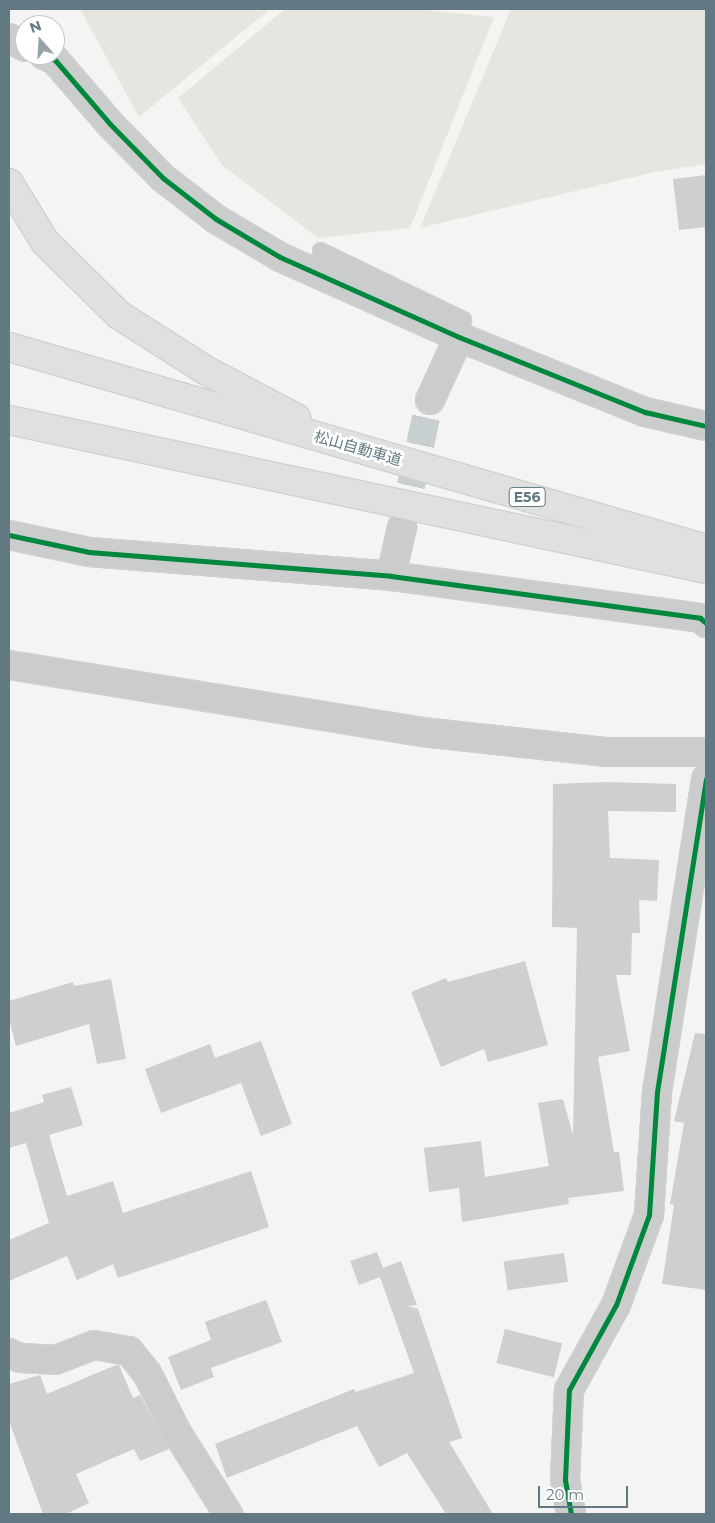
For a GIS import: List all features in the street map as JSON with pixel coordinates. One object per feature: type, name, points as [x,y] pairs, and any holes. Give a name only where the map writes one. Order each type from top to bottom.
[{"type":"highway","points":[[9,183],[46,242],[119,316],[207,371],[347,445]]},
{"type":"highway","name":"松山自動車道","points":[[9,347],[706,549]]},
{"type":"highway","points":[[9,420],[706,569]]},
{"type":"street","points":[[59,65],[110,124],[163,178],[216,219],[280,257],[459,338],[645,412],[706,426]]},
{"type":"street","points":[[430,400],[459,338]]},
{"type":"street","points":[[391,576],[402,527]]},
{"type":"street","points":[[9,535],[89,552],[391,576],[700,618],[706,623]]},
{"type":"street","points":[[9,665],[422,732],[605,752],[706,752]]},
{"type":"street","points":[[571,1514],[565,1480],[569,1390],[616,1305],[649,1215],[657,1092],[706,779]]},
{"type":"street","points":[[13,1362],[55,1360],[94,1345],[129,1351],[147,1373],[176,1431],[228,1514]]},
{"type":"lane","points":[[320,250],[463,319],[459,338]]},
{"type":"shaded area","points":[[80,9],[270,9],[139,117]]},
{"type":"shaded area","points":[[285,9],[416,9],[494,17],[410,228],[318,238],[222,165],[178,98]]},
{"type":"shaded area","points":[[511,9],[706,9],[706,164],[655,172],[420,228]]},
{"type":"building","points":[[706,175],[706,227],[679,230],[673,179]]},
{"type":"building","points":[[607,782],[676,784],[676,812],[608,811],[610,858],[659,860],[657,901],[639,900],[640,933],[632,933],[631,975],[616,975],[630,1051],[598,1057],[614,1152],[619,1152],[624,1191],[568,1198],[569,1204],[462,1222],[459,1188],[429,1192],[424,1148],[481,1141],[485,1177],[549,1166],[538,1103],[563,1099],[573,1135],[577,928],[552,927],[553,784]]},
{"type":"building","points":[[525,961],[548,1045],[488,1062],[484,1049],[441,1067],[411,992],[446,978],[448,982]]},
{"type":"building","points":[[111,979],[126,1059],[97,1064],[89,1024],[16,1046],[9,1019],[9,1001],[73,982],[74,986]]},
{"type":"building","points":[[695,1033],[706,1034],[706,1290],[662,1284],[674,1205],[670,1204],[684,1123],[674,1121]]},
{"type":"building","points":[[261,1041],[292,1124],[261,1136],[241,1083],[161,1113],[145,1069],[210,1044],[215,1058]]},
{"type":"building","points":[[71,1087],[83,1125],[49,1135],[67,1196],[113,1181],[123,1213],[251,1171],[269,1227],[118,1278],[113,1264],[77,1280],[67,1256],[9,1281],[9,1240],[49,1223],[26,1143],[9,1148],[9,1113],[44,1102],[42,1095]]},
{"type":"building","points":[[377,1252],[383,1268],[401,1261],[417,1305],[408,1306],[418,1309],[462,1438],[449,1442],[493,1514],[446,1514],[407,1453],[379,1467],[357,1426],[227,1478],[215,1444],[354,1389],[356,1392],[414,1373],[380,1277],[359,1285],[350,1261]]},
{"type":"building","points":[[564,1253],[568,1282],[508,1290],[504,1261]]},
{"type":"building","points":[[266,1300],[282,1342],[211,1368],[214,1377],[181,1390],[168,1357],[211,1340],[205,1322]]},
{"type":"building","points":[[505,1329],[562,1343],[554,1377],[497,1363]]},
{"type":"building","points":[[119,1365],[133,1398],[140,1395],[169,1449],[140,1461],[134,1449],[76,1474],[89,1503],[66,1514],[43,1514],[9,1421],[9,1384],[40,1375],[47,1394]]},
{"type":"tunnel","points":[[402,527],[430,400]]},
{"type":"cycle path","points":[[59,65],[110,124],[163,178],[216,219],[280,257],[459,337],[645,412],[706,426]]},
{"type":"cycle path","points":[[9,535],[89,552],[391,576],[700,618],[706,623]]},
{"type":"cycle path","points":[[571,1514],[565,1480],[569,1390],[616,1305],[649,1215],[657,1092],[706,779]]}]
